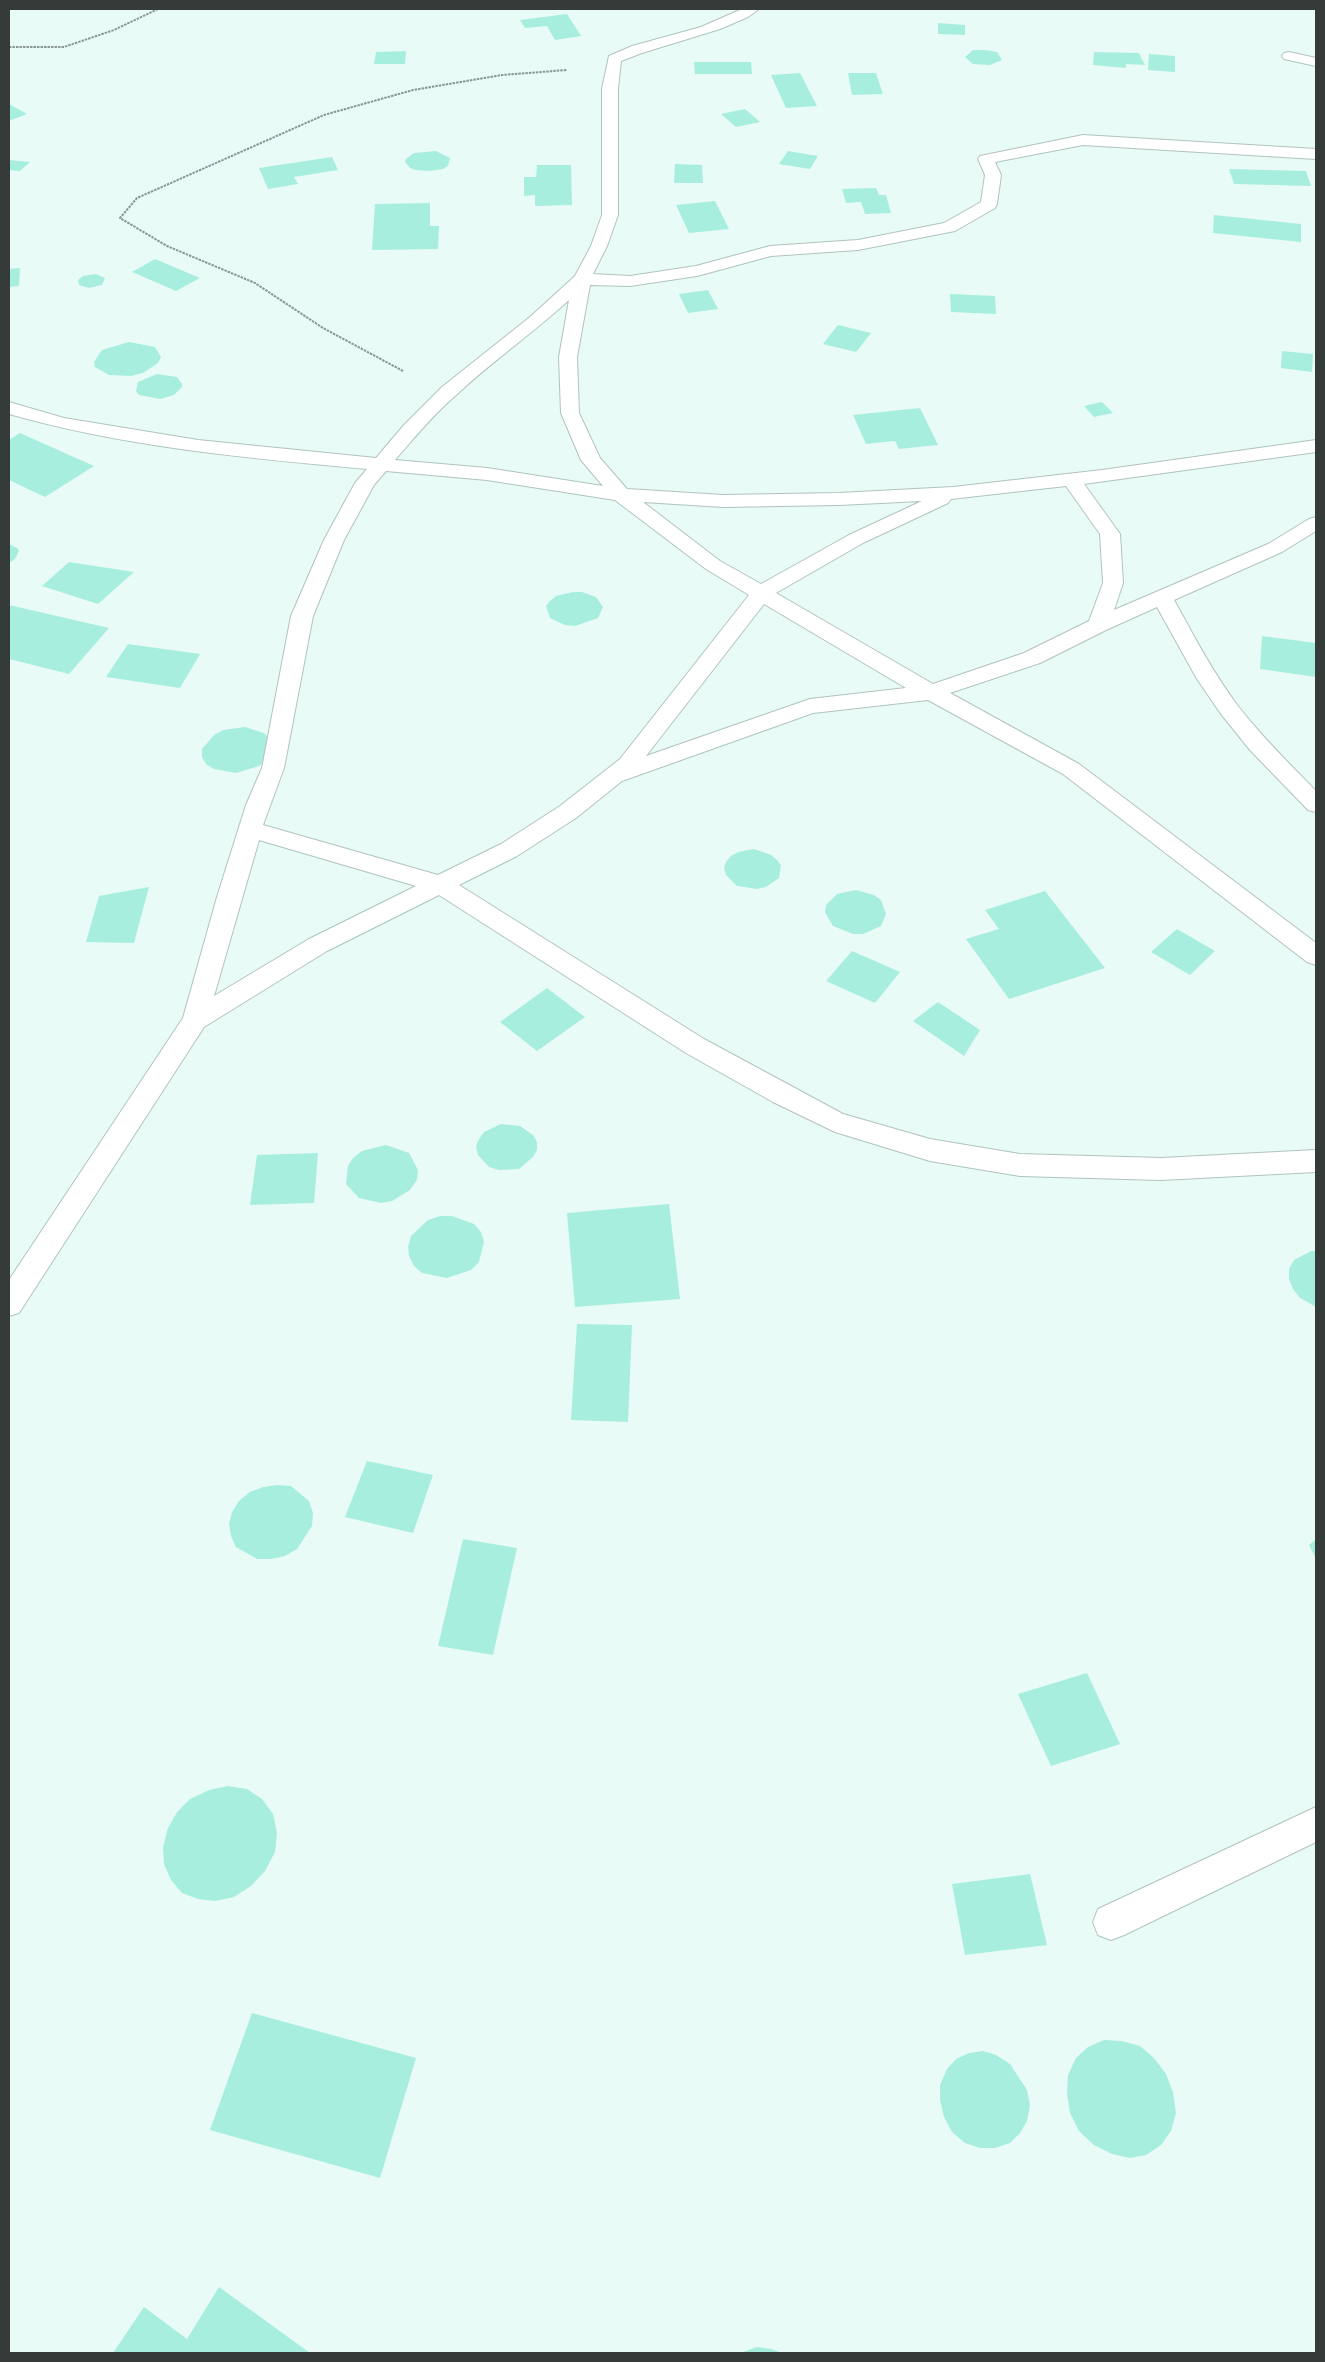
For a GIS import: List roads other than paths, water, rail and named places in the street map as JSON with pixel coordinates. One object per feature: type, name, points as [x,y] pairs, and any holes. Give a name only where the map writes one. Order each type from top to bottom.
[{"type":"street","points":[[752,9],[736,18],[678,39],[624,53],[614,59],[610,89],[610,216],[600,246],[582,279],[568,357],[570,413],[591,460],[621,495],[714,565],[808,622],[1071,769],[1316,956]]},
{"type":"street","points":[[1289,56],[1316,62]]},
{"type":"street","points":[[9,1304],[195,1020],[251,830],[272,768],[302,616],[334,540],[365,483],[380,464],[449,391],[536,321],[582,279],[630,281],[697,271],[770,251],[858,244],[949,227],[989,204],[993,175],[986,159],[1082,140],[1316,154]]},
{"type":"street","points":[[9,408],[62,423],[130,436],[276,455],[487,474],[621,495],[723,501],[839,499],[953,493],[1316,446]]},
{"type":"street","points":[[1071,479],[1110,534],[1113,583],[1098,625]]},
{"type":"street","points":[[195,1020],[318,945],[516,845],[568,812],[628,764],[761,593],[856,538],[953,493]]},
{"type":"street","points":[[615,775],[810,706],[932,692],[1032,658],[1098,625],[1274,548],[1316,523]]},
{"type":"street","points":[[1162,598],[1204,671],[1239,723],[1288,777],[1316,804]]},
{"type":"street","points":[[251,830],[440,884],[695,1046],[782,1095],[835,1122],[930,1150],[1020,1165],[1161,1169],[1316,1161]]},
{"type":"street","points":[[1111,1922],[1316,1824]]}]
